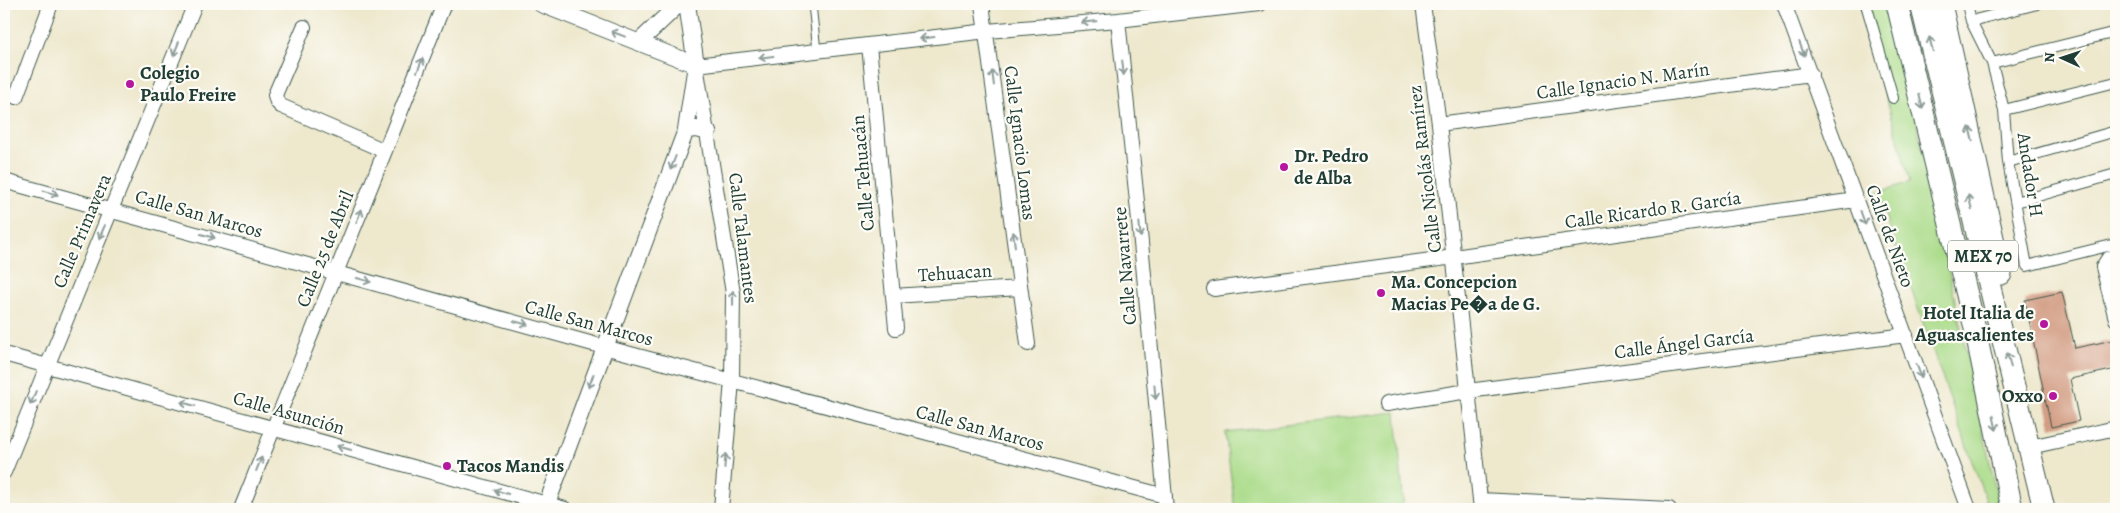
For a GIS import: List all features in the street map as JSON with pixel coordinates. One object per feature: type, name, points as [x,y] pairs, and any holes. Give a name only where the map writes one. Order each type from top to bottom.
[{"type":"main road","name":"MEX 70","points":[[1897,4],[1974,324],[2012,509]]},
{"type":"main road","name":"MEX 70","points":[[1921,4],[2044,509]]},
{"type":"main road","points":[[1941,4],[2000,263],[2003,292],[2003,337]]},
{"type":"street","points":[[16,97],[51,4]]},
{"type":"street","name":"Calle Primavera","points":[[4,472],[46,365],[195,4]]},
{"type":"street","name":"Calle 25 de Abril","points":[[241,509],[444,4]]},
{"type":"street","points":[[541,4],[696,65],[987,31],[1118,20],[1175,9],[1259,4]]},
{"type":"street","points":[[639,42],[679,4]]},
{"type":"street","name":"Calle Talamantes","points":[[687,4],[733,293],[732,381],[721,509]]},
{"type":"street","name":"Calle Ignacio Lomas","points":[[982,4],[1028,344]]},
{"type":"street","name":"Calle Nicolás Ramírez","points":[[1423,4],[1439,124],[1480,505]]},
{"type":"street","name":"Calle de Nieto","points":[[1784,4],[1969,509]]},
{"type":"street","points":[[1866,4],[1893,98]]},
{"type":"street","name":"Andador H","points":[[1967,4],[1971,21],[1992,64],[2004,110],[2008,162],[2028,266],[2116,244]]},
{"type":"street","points":[[1971,21],[2037,4]]},
{"type":"street","name":"Calle Navarrete","points":[[1118,20],[1166,503]]},
{"type":"street","points":[[304,28],[276,96],[277,102],[281,106],[385,151]]},
{"type":"street","points":[[1992,64],[2116,32]]},
{"type":"street","name":"Calle Tehuacán","points":[[869,45],[896,328]]},
{"type":"street","points":[[546,507],[604,346],[686,130],[696,65]]},
{"type":"street","name":"Calle Ignacio N. Marín","points":[[1439,124],[1811,74]]},
{"type":"street","points":[[2004,110],[2116,82]]},
{"type":"street","points":[[686,130],[697,129],[708,132]]},
{"type":"street","points":[[2008,162],[2116,131]]},
{"type":"street","points":[[2016,202],[2116,174]]},
{"type":"street","name":"Calle San Marcos","points":[[4,180],[1166,503]]},
{"type":"street","name":"Calle Ricardo R. García","points":[[1214,289],[1454,258],[1856,200]]},
{"type":"street","points":[[2116,256],[2108,259],[2104,267],[2116,318]]},
{"type":"street","name":"Tehuacan","points":[[893,296],[1020,288]]},
{"type":"street","name":"Calle Ángel García","points":[[1386,404],[1468,391],[1906,335]]},
{"type":"street","name":"Calle Asunción","points":[[4,354],[274,428],[546,507],[565,509]]},
{"type":"street","points":[[2030,447],[2116,428]]},
{"type":"street","points":[[1480,505],[1669,509]]},
{"type":"lane","points":[[812,4],[817,51]]},
{"type":"green space","points":[[1860,4],[1891,4],[2000,509],[1989,509],[1877,193],[1910,182]]},
{"type":"green space","points":[[1396,412],[1404,509],[1235,509],[1225,432]]},
{"type":"building","points":[[2062,292],[2075,348],[2113,340],[2116,353],[2116,369],[2070,379],[2079,421],[2051,427],[2025,300]]},
{"type":"place","name":"Colegio Paulo Freire","points":[[130,84]]},
{"type":"place","name":"Dr. Pedro de Alba","points":[[1284,167]]},
{"type":"place","name":"Ma. Concepcion Macias Pe�a de G.","points":[[1381,293]]},
{"type":"place","name":"Hotel Italia de Aguascalientes","points":[[2044,324]]},
{"type":"place","name":"Oxxo","points":[[2053,396]]},
{"type":"place","name":"Tacos Mandis","points":[[447,466]]}]
